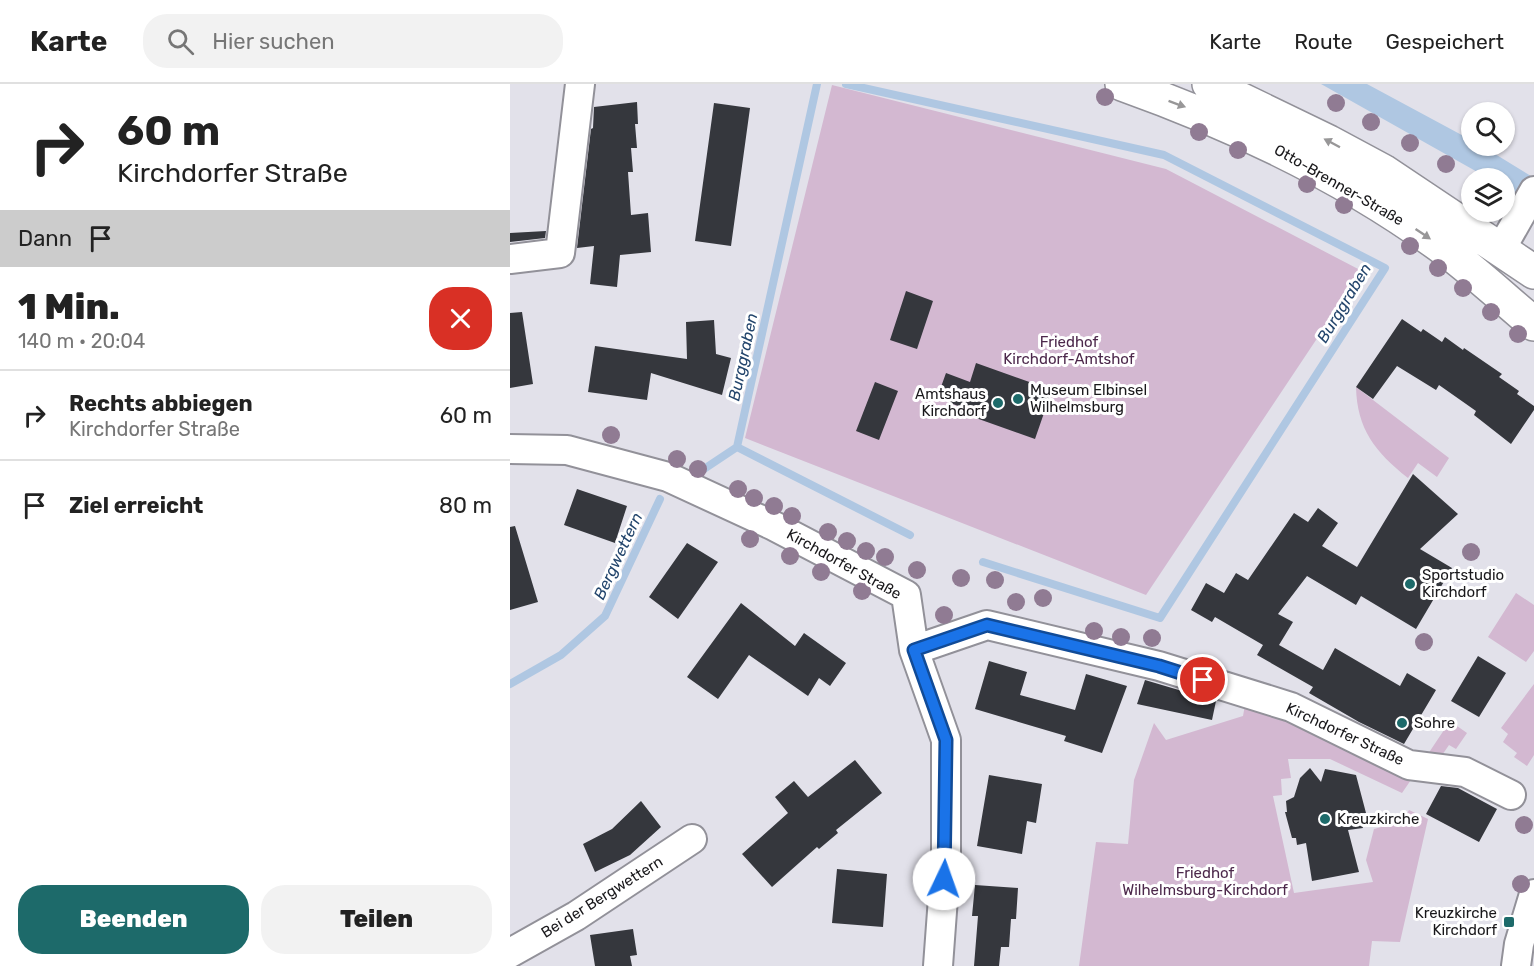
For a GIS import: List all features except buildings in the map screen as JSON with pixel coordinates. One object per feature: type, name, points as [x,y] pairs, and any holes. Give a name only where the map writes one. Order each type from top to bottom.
[{"type":"main road","name":"Otto-Brenner-Straße","points":[[1122,84],[1191,109],[1244,132],[1373,201],[1440,246],[1534,324]]},
{"type":"main road","name":"Otto-Brenner-Straße","points":[[1209,84],[1383,171],[1534,272]]},
{"type":"street","points":[[510,259],[560,253],[580,84]]},
{"type":"street","points":[[1501,249],[1528,201]]},
{"type":"street","name":"Kirchdorfer Straße","points":[[510,449],[567,450],[668,477],[774,526],[906,595],[914,650],[987,625],[1148,664],[1291,707],[1409,765],[1465,772],[1511,795]]},
{"type":"street","points":[[914,650],[946,740],[946,857],[938,966]]},
{"type":"street","name":"Bei der Bergwettern","points":[[510,952],[576,916],[692,838]]},
{"type":"street","points":[[1516,966],[1519,944],[1534,894]]},
{"type":"green space","name":"Friedhof Kirchdorf-Amtshof","points":[[832,85],[1166,169],[1362,271],[1146,595],[745,438]]},
{"type":"green space","points":[[1356,387],[1449,458],[1437,477],[1418,463],[1408,478],[1377,449],[1364,427],[1357,402]]},
{"type":"green space","points":[[1516,593],[1534,605],[1534,651],[1526,662],[1488,637]]},
{"type":"green space","points":[[1534,684],[1534,755],[1527,766],[1514,757],[1517,753],[1503,742],[1508,734],[1501,728]]},
{"type":"green space","name":"Friedhof Wilhelmsburg-Kirchdorf","points":[[1245,705],[1297,723],[1415,774],[1402,793],[1330,759],[1288,759],[1291,778],[1281,779],[1282,795],[1273,796],[1294,893],[1373,882],[1366,860],[1374,829],[1403,821],[1409,810],[1428,819],[1400,942],[1372,941],[1369,966],[1079,966],[1096,842],[1128,844],[1134,780],[1154,723],[1166,740],[1243,716]]},
{"type":"green space","points":[[1450,721],[1467,733],[1456,749],[1449,745],[1438,761],[1428,754]]},
{"type":"water","points":[[1321,84],[1367,84],[1461,135],[1461,156],[1498,156],[1534,178],[1534,210],[1515,197],[1515,168],[1470,168]]},
{"type":"waterway","name":"Burggraben","points":[[737,447],[817,84]]},
{"type":"waterway","name":"Burggraben","points":[[846,84],[1164,155],[1385,268],[1160,618],[983,562]]},
{"type":"waterway","name":"Burggraben","points":[[737,447],[910,535]]},
{"type":"waterway","name":"Bergwettern","points":[[704,469],[737,447]]},
{"type":"waterway","name":"Bergwettern","points":[[510,684],[561,655],[605,616],[660,499]]},
{"type":"place","name":"Museum Elbinsel Wilhelmsburg","points":[[1018,399]]},
{"type":"place","name":"Amtshaus Kirchdorf","points":[[998,403]]},
{"type":"place","name":"Sportstudio Kirchdorf","points":[[1410,584]]},
{"type":"place","name":"Sohre","points":[[1402,723]]},
{"type":"place","name":"Kreuzkirche","points":[[1325,819]]},
{"type":"place","name":"Kreuzkirche Kirchdorf","points":[[1509,922]]},
{"type":"route","points":[[944,879],[946,740],[914,650],[987,625],[1159,666],[1203,680]]}]
